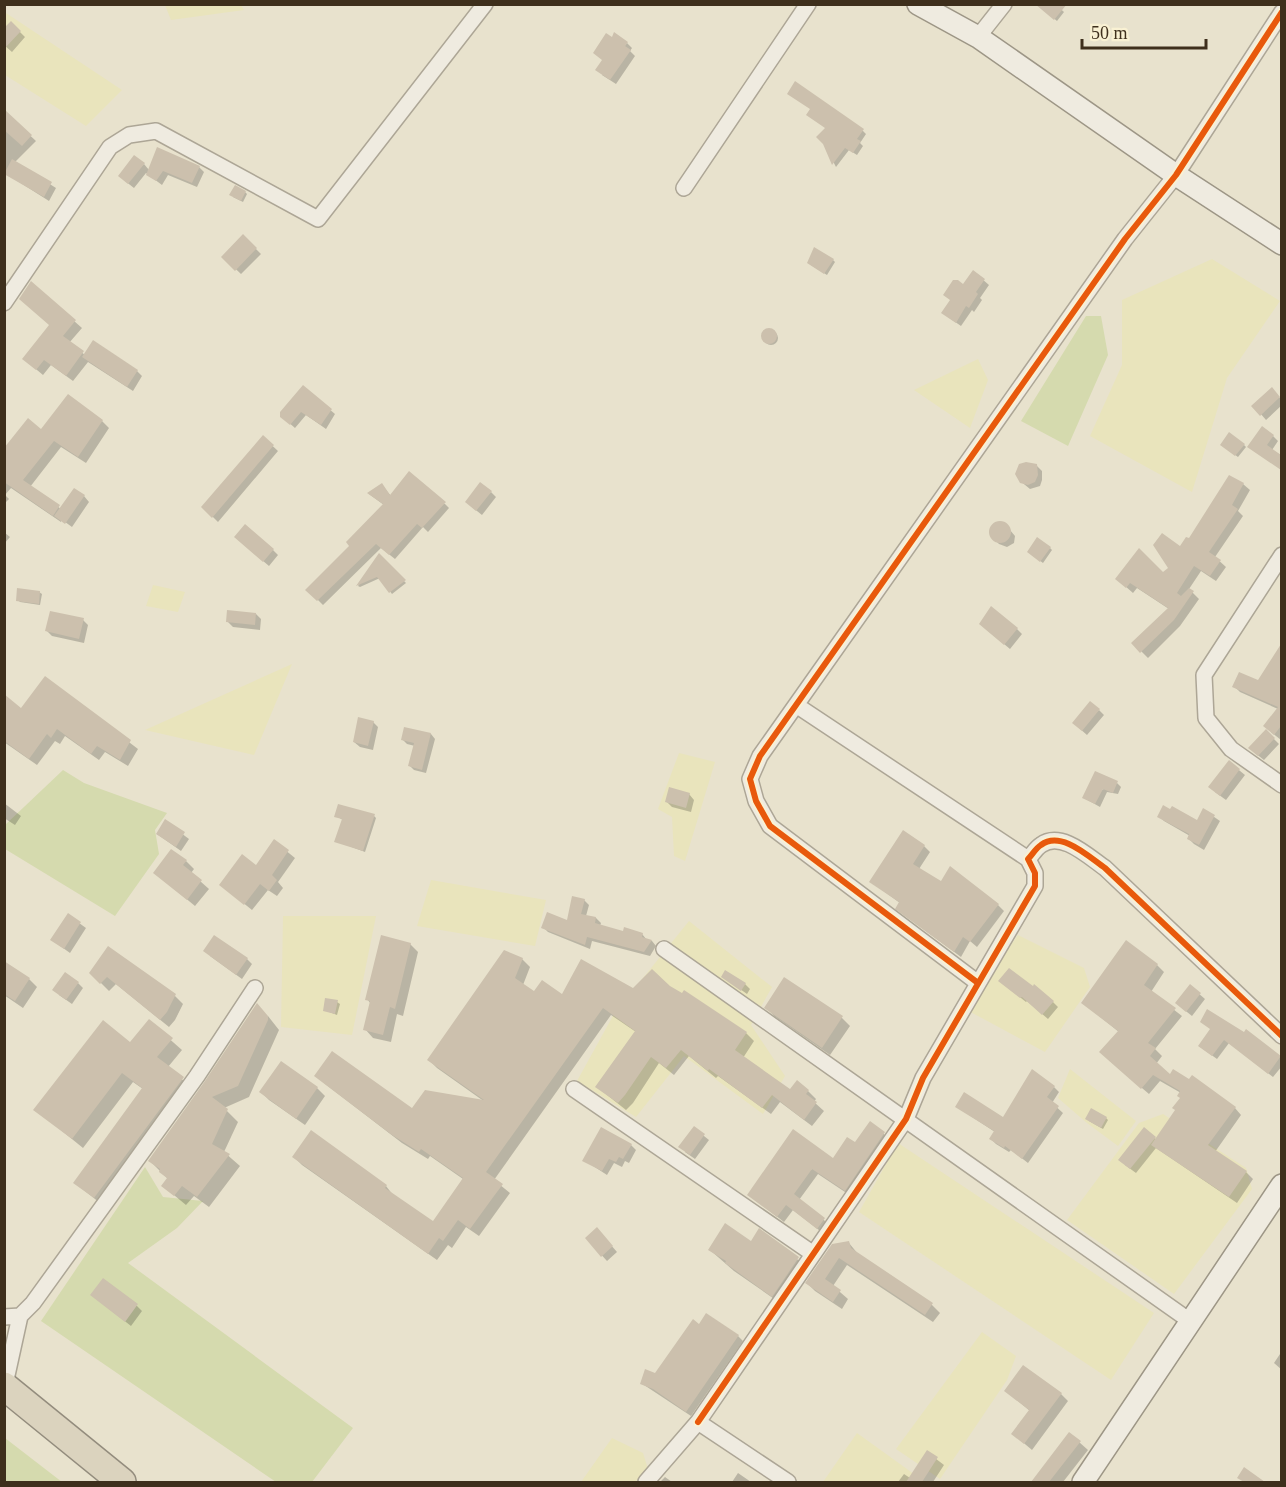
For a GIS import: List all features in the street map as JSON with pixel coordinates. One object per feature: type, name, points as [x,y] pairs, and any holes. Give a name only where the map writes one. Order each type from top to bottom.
[{"type":"highway","points":[[5,1387],[122,1482]]},
{"type":"street","points":[[4,303],[110,147],[129,135],[156,131],[318,219],[485,4]]},
{"type":"street","points":[[684,188],[808,4]]},
{"type":"street","points":[[918,4],[978,37],[1176,175],[1281,244]]},
{"type":"street","points":[[978,37],[1004,4]]},
{"type":"street","points":[[978,983],[770,826],[756,801],[750,779],[760,756],[795,705],[1118,248],[1176,175],[1281,12]]},
{"type":"street","points":[[1281,555],[1204,675],[1206,718],[1231,749],[1281,786]]},
{"type":"street","points":[[646,1482],[698,1422],[906,1119],[923,1078],[1035,886],[1035,873],[1028,860],[795,705]]},
{"type":"street","points":[[1028,860],[1041,844],[1056,840],[1075,847],[1105,868],[1281,1036]]},
{"type":"street","points":[[664,949],[1190,1321]]},
{"type":"street","points":[[5,1387],[12,1316],[33,1303],[197,1076],[255,988]]},
{"type":"street","points":[[574,1089],[812,1253]]},
{"type":"street","points":[[1083,1482],[1281,1185]]},
{"type":"street","points":[[698,1422],[788,1482]]},
{"type":"shaded area","points":[[165,5],[241,5],[244,10],[171,20]]},
{"type":"shaded area","points":[[6,13],[122,90],[86,126],[5,75]]},
{"type":"shaded area","points":[[1212,259],[1280,301],[1227,378],[1192,492],[1090,436],[1122,365],[1122,300]]},
{"type":"shaded area","points":[[978,359],[988,380],[970,428],[914,390]]},
{"type":"shaded area","points":[[153,585],[185,592],[178,612],[146,606]]},
{"type":"shaded area","points":[[292,664],[254,755],[145,730]]},
{"type":"shaded area","points":[[679,753],[715,762],[685,861],[674,856],[672,817],[658,809]]},
{"type":"shaded area","points":[[431,880],[546,900],[535,946],[417,926]]},
{"type":"shaded area","points":[[283,916],[376,916],[352,1035],[281,1027]]},
{"type":"shaded area","points":[[689,921],[772,987],[751,1025],[785,1076],[763,1114],[684,1056],[636,1117],[577,1081],[614,1014]]},
{"type":"shaded area","points":[[1018,935],[1084,968],[1090,987],[1045,1052],[965,1009]]},
{"type":"shaded area","points":[[1070,1069],[1136,1121],[1118,1146],[1058,1098]]},
{"type":"shaded area","points":[[1163,1114],[1246,1168],[1252,1189],[1174,1294],[1067,1220],[1139,1123]]},
{"type":"shaded area","points":[[898,1143],[1154,1313],[1111,1380],[859,1212]]},
{"type":"shaded area","points":[[982,1332],[1016,1356],[1007,1380],[940,1479],[896,1449]]},
{"type":"shaded area","points":[[857,1433],[925,1482],[823,1482]]},
{"type":"shaded area","points":[[612,1438],[643,1453],[648,1469],[635,1482],[581,1482]]},
{"type":"green space","points":[[1086,316],[1101,316],[1108,355],[1068,446],[1021,421]]},
{"type":"green space","points":[[63,770],[84,783],[167,813],[155,830],[159,854],[115,916],[5,849],[5,825]]},
{"type":"green space","points":[[145,1167],[163,1197],[203,1201],[177,1228],[128,1263],[353,1428],[312,1482],[276,1482],[41,1321]]},
{"type":"green space","points":[[5,1438],[62,1482],[5,1482]]},
{"type":"building","points":[[1035,4],[1067,4],[1054,20]]},
{"type":"building","points":[[11,21],[21,31],[4,49],[4,28]]},
{"type":"building","points":[[614,32],[628,42],[625,46],[631,50],[610,80],[595,70],[602,60],[593,53],[606,33],[612,37]]},
{"type":"building","points":[[795,81],[864,129],[857,139],[861,141],[853,153],[845,148],[832,165],[823,144],[816,137],[825,128],[806,115],[810,109],[787,94]]},
{"type":"building","points":[[4,109],[32,135],[22,146],[4,130]]},
{"type":"building","points":[[157,147],[200,166],[192,183],[163,171],[156,181],[146,175]]},
{"type":"building","points":[[134,155],[145,163],[128,184],[118,176]]},
{"type":"building","points":[[12,159],[52,182],[44,197],[4,174]]},
{"type":"building","points":[[235,185],[246,191],[241,201],[229,195]]},
{"type":"building","points":[[243,234],[257,248],[235,271],[221,257]]},
{"type":"building","points":[[814,247],[834,259],[824,274],[807,263]]},
{"type":"building","points":[[973,270],[985,279],[969,308],[966,306],[956,323],[941,313],[950,300],[943,295],[953,280],[958,280],[963,284]]},
{"type":"building","points":[[31,281],[76,320],[63,336],[84,351],[66,376],[44,360],[36,370],[22,359],[49,325],[19,299]]},
{"type":"building","points":[[769,328],[777,336],[769,344],[761,336]]},
{"type":"building","points":[[93,340],[138,370],[127,387],[82,357]]},
{"type":"building","points":[[303,385],[332,409],[321,425],[301,412],[290,425],[280,417],[280,412]]},
{"type":"building","points":[[1272,387],[1280,397],[1260,416],[1251,406]]},
{"type":"building","points":[[68,394],[103,420],[78,457],[54,441],[23,480],[60,505],[53,516],[4,482],[4,448],[28,418],[41,429]]},
{"type":"building","points":[[1262,426],[1274,435],[1267,445],[1281,455],[1281,470],[1247,447]]},
{"type":"building","points":[[1229,432],[1245,444],[1235,456],[1220,445]]},
{"type":"building","points":[[263,435],[274,445],[212,518],[201,507]]},
{"type":"building","points":[[1026,462],[1037,464],[1038,475],[1035,482],[1028,485],[1020,483],[1015,474],[1019,464]]},
{"type":"building","points":[[409,471],[446,502],[422,528],[417,524],[389,555],[376,544],[317,601],[305,590],[349,546],[346,542],[383,504],[367,493],[382,483],[390,495]]},
{"type":"building","points":[[1229,475],[1244,483],[1232,505],[1238,509],[1209,552],[1221,560],[1210,576],[1194,566],[1177,593],[1181,596],[1189,588],[1194,591],[1174,620],[1140,653],[1131,643],[1168,608],[1130,583],[1126,588],[1115,579],[1139,548],[1163,572],[1168,568],[1153,545],[1162,533],[1180,546],[1186,537],[1189,538]]},
{"type":"building","points":[[480,482],[492,491],[476,511],[465,502]]},
{"type":"building","points":[[74,488],[85,495],[65,524],[54,516]]},
{"type":"building","points":[[1000,521],[1008,524],[1011,532],[1008,540],[1000,543],[992,540],[989,532],[992,524]]},
{"type":"building","points":[[245,524],[274,549],[263,562],[234,537]]},
{"type":"building","points":[[1037,537],[1051,547],[1040,562],[1027,552]]},
{"type":"building","points":[[379,553],[406,580],[389,593],[377,577],[356,586]]},
{"type":"building","points":[[17,588],[40,591],[39,604],[16,601]]},
{"type":"building","points":[[991,606],[1018,628],[1004,645],[979,624]]},
{"type":"building","points":[[227,610],[256,613],[255,625],[226,622]]},
{"type":"building","points":[[50,611],[84,618],[79,639],[45,631]]},
{"type":"building","points":[[1281,644],[1281,726],[1274,735],[1263,726],[1278,707],[1232,687],[1239,672],[1258,680]]},
{"type":"building","points":[[45,676],[131,740],[120,760],[97,746],[91,754],[57,729],[51,738],[47,734],[29,759],[4,741],[4,694],[21,708]]},
{"type":"building","points":[[1090,701],[1100,709],[1082,731],[1072,723]]},
{"type":"building","points":[[358,717],[374,721],[368,746],[353,742]]},
{"type":"building","points":[[404,727],[431,733],[422,770],[408,766],[414,743],[401,740]]},
{"type":"building","points":[[1266,729],[1275,738],[1258,756],[1248,748]]},
{"type":"building","points":[[1229,760],[1240,769],[1220,796],[1208,787]]},
{"type":"building","points":[[1095,771],[1118,781],[1113,793],[1103,789],[1095,804],[1082,798]]},
{"type":"building","points":[[669,787],[690,793],[686,808],[665,802]]},
{"type":"building","points":[[338,804],[375,814],[363,851],[334,842],[342,819],[334,817]]},
{"type":"building","points":[[1163,805],[1170,809],[1172,806],[1197,820],[1203,808],[1215,815],[1199,845],[1187,839],[1189,834],[1157,817]]},
{"type":"building","points":[[165,819],[185,832],[176,847],[156,834]]},
{"type":"building","points":[[903,830],[925,845],[913,864],[941,881],[950,866],[999,904],[970,942],[963,937],[954,952],[895,909],[899,902],[869,882]]},
{"type":"building","points":[[274,839],[289,850],[272,875],[277,880],[269,891],[260,884],[244,905],[219,885],[242,854],[256,865]]},
{"type":"building","points":[[171,849],[187,860],[183,865],[202,880],[187,900],[153,873]]},
{"type":"building","points":[[572,896],[585,899],[581,914],[596,917],[595,923],[623,931],[624,927],[643,933],[642,937],[652,940],[644,952],[587,937],[585,945],[541,928],[547,912],[567,920]]},
{"type":"building","points":[[68,913],[81,922],[64,949],[50,940]]},
{"type":"building","points":[[214,935],[248,958],[236,975],[203,951]]},
{"type":"building","points":[[381,935],[411,943],[395,1009],[390,1007],[383,1035],[363,1030],[370,1001],[365,1000]]},
{"type":"building","points":[[1126,940],[1158,964],[1144,985],[1176,1008],[1148,1043],[1156,1048],[1150,1056],[1170,1074],[1173,1069],[1189,1079],[1192,1075],[1236,1107],[1208,1145],[1247,1171],[1229,1197],[1151,1145],[1175,1110],[1172,1108],[1180,1098],[1177,1096],[1180,1091],[1153,1075],[1141,1089],[1099,1052],[1118,1031],[1081,1003]]},
{"type":"building","points":[[108,946],[176,994],[160,1020],[107,977],[100,984],[89,973]]},
{"type":"building","points":[[504,950],[523,958],[515,978],[534,991],[542,980],[562,994],[581,959],[633,988],[652,969],[670,986],[682,993],[684,990],[747,1032],[735,1050],[790,1089],[797,1080],[809,1090],[806,1094],[817,1102],[804,1120],[772,1095],[762,1108],[681,1050],[666,1068],[651,1057],[618,1103],[595,1087],[635,1031],[603,1008],[486,1172],[503,1184],[470,1229],[458,1220],[443,1241],[439,1238],[428,1254],[292,1157],[311,1130],[387,1185],[385,1188],[433,1221],[463,1178],[421,1149],[419,1152],[392,1135],[314,1076],[332,1051],[412,1108],[425,1090],[484,1100],[427,1060]]},
{"type":"building","points":[[4,961],[30,978],[15,1001],[4,994]]},
{"type":"building","points":[[1009,968],[1033,986],[1034,984],[1054,1001],[1042,1015],[1022,997],[1020,998],[998,981]]},
{"type":"building","points":[[725,970],[746,983],[741,991],[721,977]]},
{"type":"building","points":[[65,972],[79,982],[66,1000],[52,990]]},
{"type":"building","points":[[784,977],[843,1016],[822,1048],[764,1008]]},
{"type":"building","points":[[1190,984],[1201,993],[1186,1012],[1175,1003]]},
{"type":"building","points":[[325,998],[338,1000],[335,1014],[323,1011]]},
{"type":"building","points":[[257,1003],[268,1016],[268,1020],[238,1086],[212,1097],[228,1109],[212,1144],[230,1154],[197,1197],[182,1186],[174,1196],[161,1186],[167,1178],[159,1172],[160,1169],[148,1161]]},
{"type":"building","points":[[1207,1009],[1244,1032],[1246,1029],[1281,1056],[1268,1074],[1224,1040],[1212,1056],[1198,1046],[1210,1029],[1200,1022]]},
{"type":"building","points":[[149,1019],[173,1038],[157,1057],[184,1077],[94,1198],[73,1183],[142,1088],[122,1073],[72,1139],[33,1110],[103,1020],[130,1042]]},
{"type":"building","points":[[281,1061],[318,1087],[296,1119],[259,1092]]},
{"type":"building","points":[[1032,1069],[1055,1086],[1047,1097],[1059,1106],[1022,1159],[1005,1146],[1004,1148],[989,1139],[994,1131],[955,1107],[964,1092],[1003,1117]]},
{"type":"building","points":[[1091,1108],[1107,1117],[1101,1128],[1085,1119]]},
{"type":"building","points":[[870,1121],[885,1132],[845,1191],[812,1169],[794,1194],[825,1218],[817,1229],[786,1205],[777,1217],[747,1195],[793,1129],[833,1158],[847,1137],[855,1142]]},
{"type":"building","points":[[694,1126],[705,1134],[690,1155],[678,1147]]},
{"type":"building","points":[[601,1127],[632,1144],[623,1159],[619,1157],[616,1162],[609,1159],[602,1171],[582,1161]]},
{"type":"building","points":[[1144,1127],[1156,1137],[1130,1169],[1118,1160]]},
{"type":"building","points":[[725,1223],[751,1241],[759,1228],[799,1257],[772,1297],[708,1250]]},
{"type":"building","points":[[597,1227],[613,1246],[601,1257],[585,1238]]},
{"type":"building","points":[[849,1241],[851,1248],[933,1303],[925,1315],[839,1258],[825,1279],[841,1290],[833,1302],[805,1283],[832,1244]]},
{"type":"building","points":[[103,1278],[138,1304],[125,1322],[90,1295]]},
{"type":"building","points":[[706,1313],[739,1335],[686,1412],[653,1389],[640,1384],[645,1369],[655,1373],[693,1319],[699,1324]]},
{"type":"building","points":[[1023,1365],[1062,1393],[1024,1444],[1011,1434],[1029,1410],[1004,1391]]},
{"type":"building","points":[[1069,1432],[1081,1441],[1049,1482],[1031,1482]]},
{"type":"building","points":[[927,1450],[938,1457],[922,1482],[906,1482]]},
{"type":"building","points":[[1244,1467],[1265,1482],[1244,1482],[1237,1478]]},
{"type":"cycle path","points":[[978,983],[770,826],[756,801],[750,779],[760,756],[1125,239],[1176,175],[1282,12]]},
{"type":"cycle path","points":[[698,1422],[906,1119],[923,1078],[1035,886],[1035,873],[1028,859],[1041,845],[1049,841],[1066,843],[1105,868],[1282,1036]]}]
